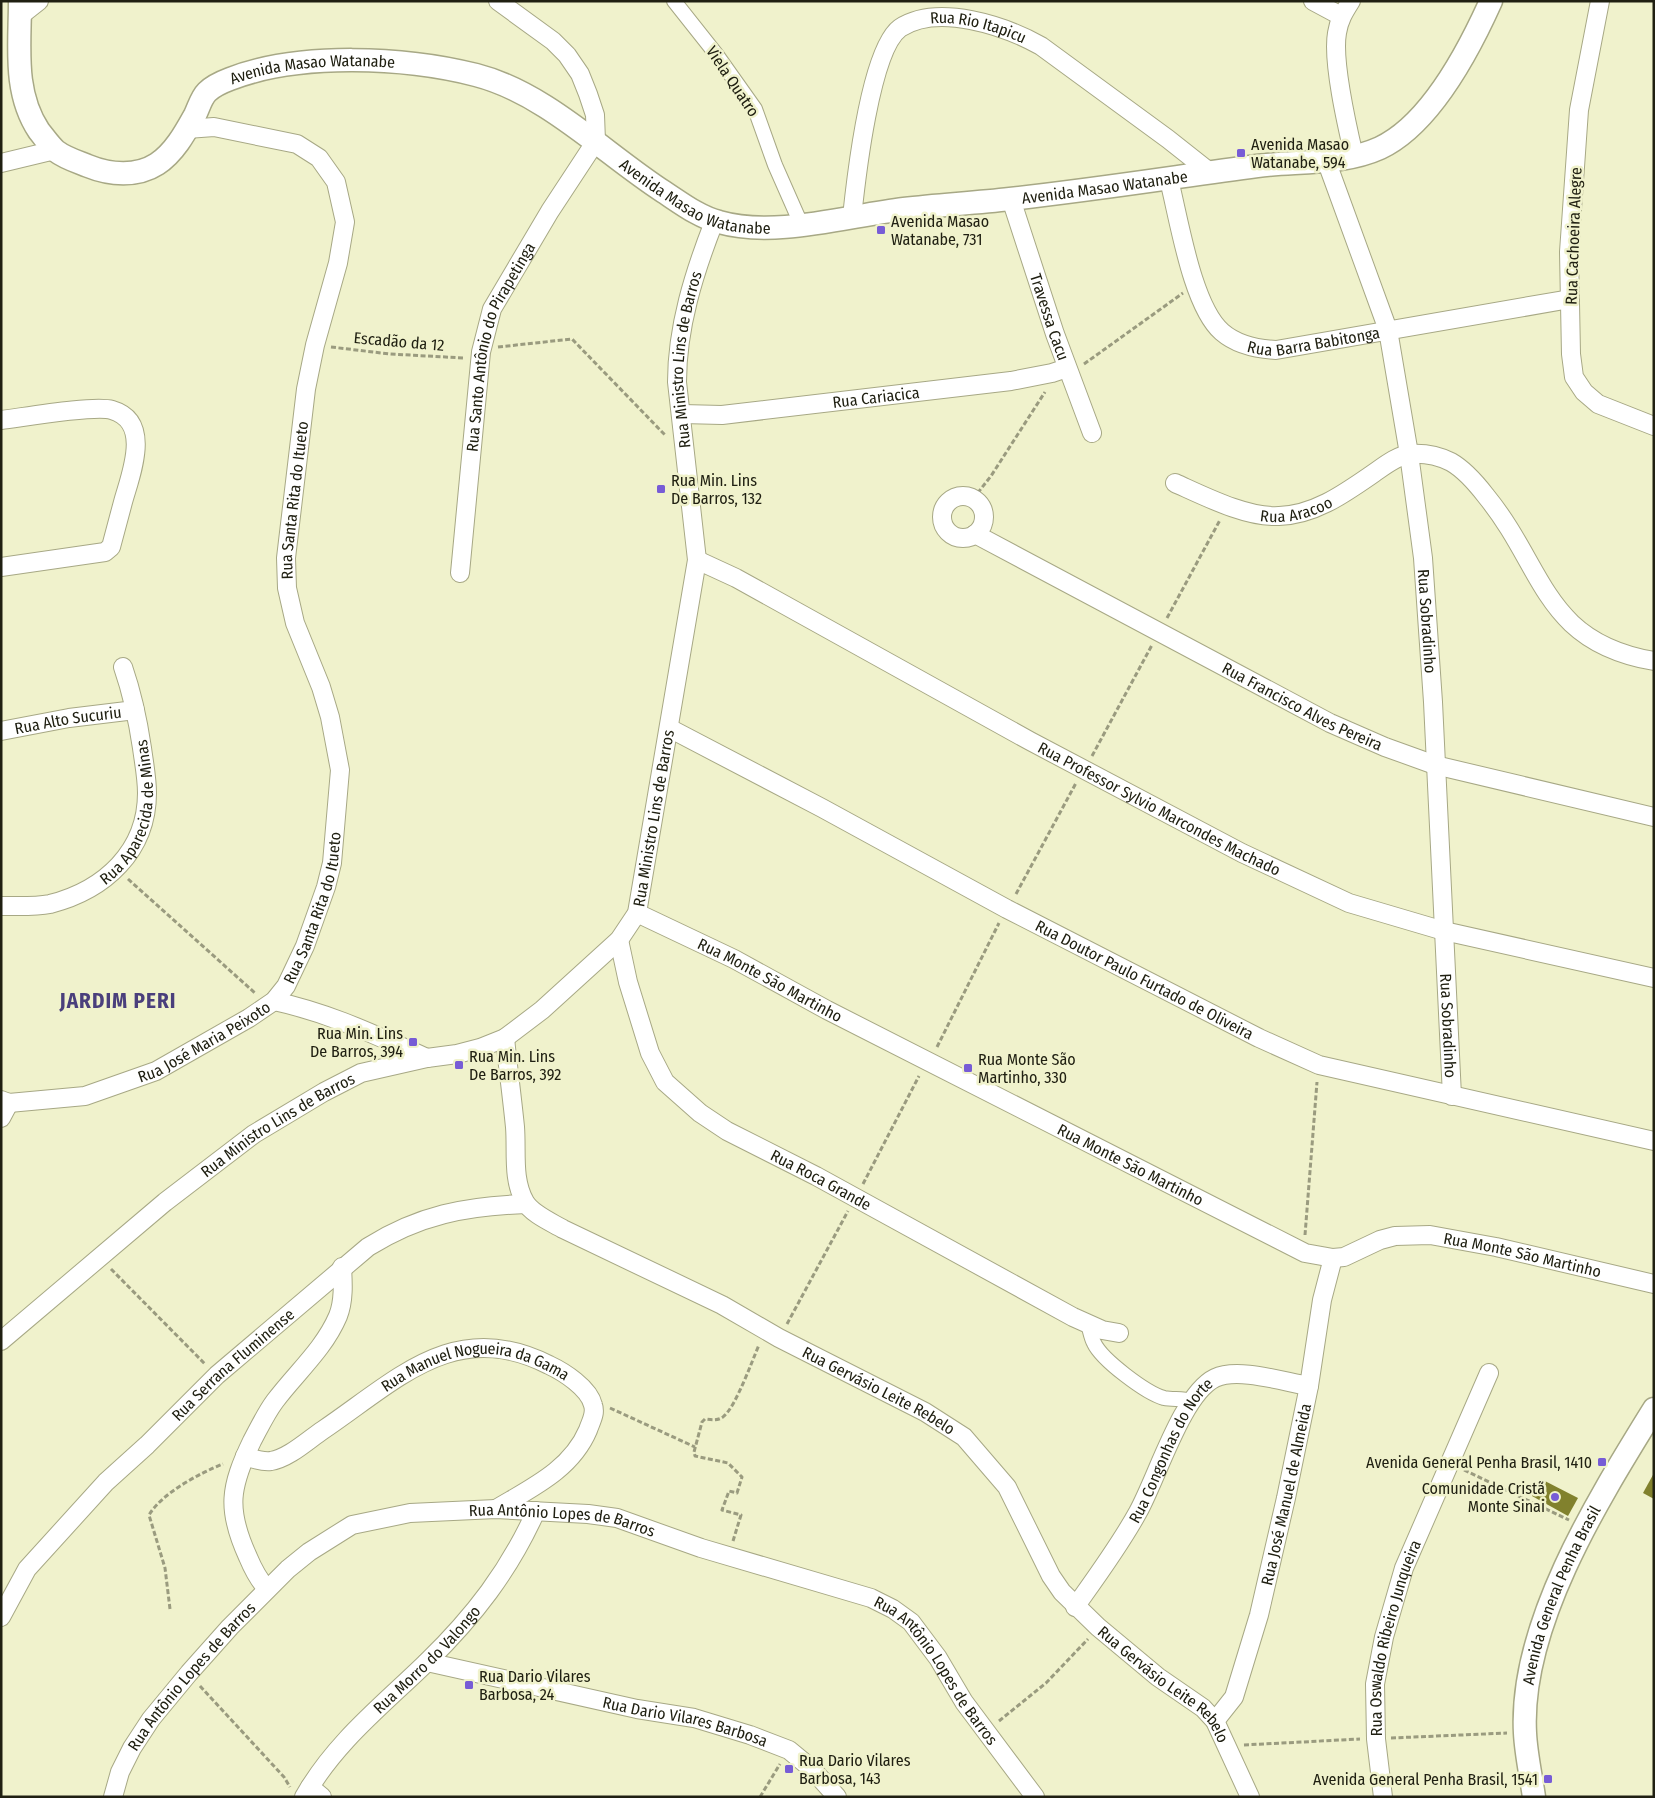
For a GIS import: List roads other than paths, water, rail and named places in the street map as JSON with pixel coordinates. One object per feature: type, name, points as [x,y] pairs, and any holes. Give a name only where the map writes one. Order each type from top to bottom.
[{"type":"street","points":[[20,9],[38,1]]},
{"type":"street","points":[[498,1],[554,40],[580,74],[595,115],[596,141]]},
{"type":"street","name":"Viela Quatro","points":[[674,1],[716,54],[755,109],[775,165],[801,224]]},
{"type":"street","points":[[1313,1],[1341,16]]},
{"type":"street","points":[[1351,1],[1341,16],[1336,34],[1338,64],[1354,156]]},
{"type":"street","name":"Avenida Masao Watanabe","points":[[20,9],[20,75],[23,99],[33,121],[55,150],[97,170],[127,174],[158,163],[178,143],[210,89],[247,73],[294,63],[384,61],[421,63],[501,83],[596,141],[653,184],[714,222],[743,227],[801,224],[900,210],[1011,199],[1354,156],[1379,148],[1396,138],[1415,122],[1444,88],[1466,51],[1491,1]]},
{"type":"street","name":"Rua Cachoeira Alegre","points":[[1600,1],[1579,110],[1569,252],[1571,354],[1574,377],[1584,392],[1598,404],[1654,426]]},
{"type":"street","name":"Rua Rio Itapicu","points":[[852,217],[856,174],[872,89],[883,53],[899,29],[921,18],[945,17],[998,26],[1041,46],[1161,133],[1211,173]]},
{"type":"street","name":"Rua Santa Rita do Itueto","points":[[187,129],[214,127],[297,144],[319,158],[336,182],[345,222],[338,263],[315,345],[306,389],[286,558],[287,588],[295,623],[321,687],[330,717],[340,770],[338,803],[332,862],[326,887],[298,962],[286,986],[274,1001]]},
{"type":"street","name":"Rua Santo Antônio do Pirapetinga","points":[[460,573],[480,352],[492,309],[596,141]]},
{"type":"street","points":[[1,163],[55,150]]},
{"type":"street","name":"Rua Sobradinho","points":[[1326,160],[1388,330],[1409,454],[1423,558],[1452,1096]]},
{"type":"street","name":"Rua Barra Babitonga","points":[[1169,180],[1195,284],[1208,315],[1222,332],[1238,342],[1256,348],[1276,350],[1570,299]]},
{"type":"street","name":"Travessa Cacu","points":[[1011,199],[1059,370],[1092,434]]},
{"type":"street","name":"Rua Ministro Lins de Barros","points":[[1,1341],[99,1257],[254,1134],[361,1073],[427,1058],[457,1054],[480,1048],[504,1038],[542,1010],[619,940],[637,913],[697,560],[677,382],[677,353],[698,263],[714,222]]},
{"type":"street","name":"Rua Cariacica","points":[[682,414],[722,415],[1011,381],[1059,370]]},
{"type":"street","points":[[1,420],[96,409],[112,410],[125,417],[135,432],[137,444],[135,460],[111,547],[105,552],[1,567]]},
{"type":"street","points":[[1409,454],[1432,455],[1451,462],[1470,476],[1497,510],[1554,606],[1579,630],[1600,645],[1632,657],[1654,661]]},
{"type":"street","name":"Rua Aracoo","points":[[1175,483],[1230,508],[1277,516],[1304,513],[1326,503],[1390,462],[1409,454]]},
{"type":"street","name":"Rua Francisco Alves Pereira","points":[[958,497],[973,499],[982,509],[983,523],[975,534],[967,538],[952,535],[942,522],[942,514],[950,500],[958,497]]},
{"type":"street","name":"Rua Francisco Alves Pereira","points":[[975,534],[1330,723],[1385,748],[1435,765],[1654,817]]},
{"type":"street","name":"Rua Professor Sylvio Marcondes Machado","points":[[697,560],[736,578],[1242,853],[1310,886],[1349,903],[1444,931],[1654,978]]},
{"type":"street","name":"Rua Aparecida de Minas","points":[[1,906],[57,902],[101,881],[132,852],[139,836],[146,808],[145,770],[135,710],[123,667]]},
{"type":"street","name":"Rua Alto Sucuriu","points":[[1,731],[70,718],[135,710]]},
{"type":"street","name":"Rua Doutor Paulo Furtado de Oliveira","points":[[669,728],[1007,909],[1258,1038],[1318,1065],[1654,1141]]},
{"type":"street","name":"Rua Monte São Martinho","points":[[637,913],[734,959],[929,1062],[1305,1253],[1333,1258],[1344,1257],[1380,1240],[1395,1236],[1430,1236],[1487,1245],[1654,1284]]},
{"type":"street","name":"Rua Roca Grande","points":[[619,940],[628,982],[650,1053],[665,1082],[700,1113],[727,1131],[816,1176],[1088,1324],[1102,1330],[1119,1332]]},
{"type":"street","name":"Rua José Maria Peixoto","points":[[4,1107],[85,1096],[156,1071],[249,1018],[274,1001],[310,1008],[336,1017],[427,1058]]},
{"type":"street","points":[[504,1038],[515,1128],[516,1168],[519,1188],[526,1204]]},
{"type":"street","name":"Rua Serrana Fluminense","points":[[1,1617],[27,1569],[106,1482],[147,1445],[216,1375],[342,1268],[387,1235],[438,1215],[490,1206],[526,1204]]},
{"type":"street","name":"Rua Gervásio Leite Rebelo","points":[[526,1204],[544,1218],[563,1229],[722,1305],[765,1330],[925,1412],[964,1437],[1007,1487],[1052,1576],[1075,1607],[1158,1677],[1203,1708],[1215,1722],[1250,1797]]},
{"type":"street","name":"Rua José Manuel de Almeida","points":[[1215,1722],[1234,1697],[1259,1615],[1309,1386],[1322,1300],[1333,1258]]},
{"type":"street","points":[[267,1589],[258,1579],[235,1525],[234,1489],[245,1456],[274,1403],[326,1340],[339,1315],[343,1295],[342,1268]]},
{"type":"street","points":[[1088,1324],[1094,1344],[1133,1382],[1165,1398],[1180,1398],[1192,1401]]},
{"type":"street","name":"Rua Manuel Nogueira da Gama","points":[[245,1456],[259,1461],[271,1461],[284,1455],[346,1415],[393,1380],[443,1354],[466,1348],[486,1346],[513,1350],[558,1369],[586,1392],[594,1407],[593,1420],[582,1443],[570,1459],[537,1486],[496,1509]]},
{"type":"street","name":"Rua Congonhas do Norte","points":[[1075,1607],[1138,1513],[1192,1401],[1203,1386],[1216,1378],[1232,1373],[1309,1386]]},
{"type":"street","name":"Rua Oswaldo Ribeiro Junqueira","points":[[1383,1797],[1376,1739],[1375,1684],[1384,1637],[1404,1568],[1489,1373]]},
{"type":"street","name":"Avenida General Penha Brasil","points":[[1534,1797],[1525,1733],[1526,1700],[1543,1618],[1585,1528],[1616,1470],[1654,1409]]},
{"type":"street","name":"Rua Antônio Lopes de Barros","points":[[113,1797],[120,1772],[151,1719],[188,1673],[267,1589],[309,1552],[352,1525],[410,1513],[496,1509],[588,1514],[617,1518],[729,1556],[871,1598],[893,1609],[911,1622],[938,1658],[964,1702],[1035,1797]]},
{"type":"street","name":"Rua Morro do Valongo","points":[[307,1793],[347,1737],[427,1662],[496,1585],[521,1546],[536,1511]]},
{"type":"street","name":"Rua Dario Vilares Barbosa","points":[[427,1662],[637,1709],[694,1718],[750,1735],[789,1750],[812,1769],[837,1797]]},
{"type":"place","name":"Avenida Masao Watanabe, 594","points":[[1241,153]]},
{"type":"place","name":"Avenida Masao Watanabe, 731","points":[[881,230]]},
{"type":"place","name":"Rua Min. Lins De Barros, 132","points":[[661,489]]},
{"type":"place","name":"Rua Min. Lins De Barros, 394","points":[[413,1042]]},
{"type":"place","name":"Rua Min. Lins De Barros, 392","points":[[459,1065]]},
{"type":"place","name":"Rua Monte São Martinho, 330","points":[[968,1068]]},
{"type":"place","name":"Avenida General Penha Brasil, 1410","points":[[1602,1462]]},
{"type":"place","name":"Comunidade Cristã Monte Sinai","points":[[1555,1497]]},
{"type":"place","name":"Rua Dario Vilares Barbosa, 24","points":[[469,1685]]},
{"type":"place","name":"Rua Dario Vilares Barbosa, 143","points":[[789,1769]]},
{"type":"place","name":"Avenida General Penha Brasil, 1541","points":[[1548,1779]]},
{"type":"district","name":"JARDIM PERI","points":[[118,1001]]}]
